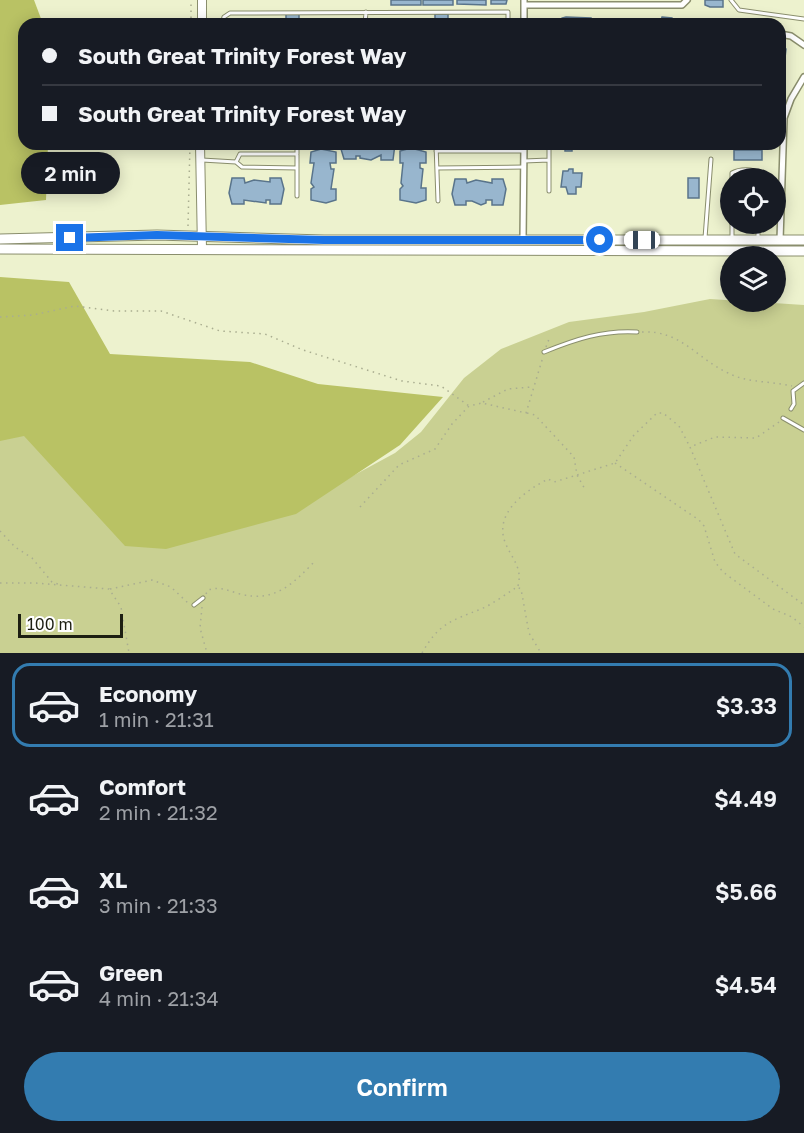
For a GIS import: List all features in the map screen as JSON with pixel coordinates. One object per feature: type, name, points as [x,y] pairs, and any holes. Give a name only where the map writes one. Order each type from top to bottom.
[{"type":"main road","points":[[0,239],[201,236],[324,240],[804,240]]},
{"type":"main road","points":[[0,249],[804,250]]},
{"type":"street","points":[[202,0],[202,18]]},
{"type":"street","points":[[524,18],[524,2],[684,2]]},
{"type":"street","points":[[786,35],[804,45]]},
{"type":"street","points":[[786,113],[804,76]]},
{"type":"street","points":[[200,150],[202,249]]},
{"type":"street","points":[[780,240],[783,150]]},
{"type":"street","points":[[523,240],[524,151]]},
{"type":"lane","points":[[731,0],[739,10],[804,19]]},
{"type":"lane","points":[[224,18],[230,13],[366,12],[508,12],[508,18]]},
{"type":"lane","points":[[366,12],[366,18]]},
{"type":"lane","points":[[297,150],[297,196]]},
{"type":"lane","points":[[549,150],[549,191]]},
{"type":"lane","points":[[438,201],[436,151],[524,151]]},
{"type":"lane","points":[[236,162],[240,154],[297,154]]},
{"type":"lane","points":[[705,240],[711,159]]},
{"type":"lane","points":[[200,160],[236,162],[242,167],[297,168]]},
{"type":"lane","points":[[437,168],[524,164],[549,160]]},
{"type":"lane","points":[[732,234],[732,240]]},
{"type":"lane","points":[[758,234],[758,240]]},
{"type":"lane","points":[[544,351],[612,331],[637,332]]},
{"type":"lane","points":[[791,409],[794,404],[793,391],[804,383]]},
{"type":"lane","points":[[783,418],[804,430]]},
{"type":"lane","points":[[194,605],[203,598]]},
{"type":"path","points":[[191,0],[191,18]]},
{"type":"path","points":[[188,226],[190,150]]},
{"type":"path","points":[[0,316],[33,315],[75,306],[114,311],[161,311],[220,331],[265,334],[303,350],[402,381],[441,386],[470,406]]},
{"type":"path","points":[[637,332],[660,331],[728,374],[751,381],[798,387]]},
{"type":"path","points":[[526,413],[549,339]]},
{"type":"path","points":[[360,507],[399,465],[435,449],[452,424],[470,406],[482,403],[508,389],[533,387]]},
{"type":"path","points":[[482,403],[535,415],[574,457],[577,475],[586,491]]},
{"type":"path","points":[[422,653],[437,630],[446,623],[483,609],[517,586],[519,567],[501,530],[504,519],[512,506],[534,486],[548,479],[554,482],[615,463],[634,435],[657,413],[663,413],[680,426],[735,554],[804,605]]},
{"type":"path","points":[[690,447],[707,438],[756,438],[783,418]]},
{"type":"path","points":[[615,463],[699,520],[704,526],[713,556],[723,572],[773,609],[792,617],[804,627]]},
{"type":"path","points":[[0,531],[15,547],[32,558],[51,582],[65,586]]},
{"type":"path","points":[[207,653],[200,628],[203,598],[208,590],[222,588],[249,596],[273,595],[292,584],[315,561]]},
{"type":"path","points":[[0,583],[109,589],[153,580],[171,587],[185,602],[202,607]]},
{"type":"path","points":[[517,586],[521,588],[529,633],[541,653]]},
{"type":"path","points":[[109,589],[121,607],[129,653]]},
{"type":"green space","points":[[0,0],[34,0],[41,18],[18,18],[18,150],[48,150],[46,200],[0,205]]},
{"type":"green space","points":[[0,277],[69,282],[110,354],[250,362],[318,384],[443,397],[400,445],[296,514],[166,549],[125,546],[24,436],[0,441]]},
{"type":"green space","points":[[710,299],[720,300],[720,312],[786,312],[786,304],[804,305],[804,653],[0,653],[0,430],[7,428],[286,512],[395,453],[421,432],[464,378],[501,349],[569,322],[644,312]]},
{"type":"building","points":[[391,0],[421,0],[421,5],[391,5]]},
{"type":"building","points":[[423,0],[453,0],[453,5],[423,5]]},
{"type":"building","points":[[457,0],[486,0],[486,5],[457,4]]},
{"type":"building","points":[[491,0],[507,0],[506,4],[491,4]]},
{"type":"building","points":[[705,0],[723,0],[723,7],[710,7],[705,5]]},
{"type":"building","points":[[286,13],[299,14],[299,18],[286,18]]},
{"type":"building","points":[[435,14],[448,14],[448,18],[435,18]]},
{"type":"building","points":[[326,150],[336,152],[336,163],[330,163],[331,169],[334,169],[331,189],[336,189],[336,200],[326,203],[311,200],[311,189],[314,187],[311,183],[314,163],[310,163],[311,152]]},
{"type":"building","points":[[341,150],[394,150],[393,160],[381,160],[381,155],[371,160],[360,158],[360,156],[356,156],[356,159],[344,159]]},
{"type":"building","points":[[734,150],[762,150],[762,160],[734,160]]},
{"type":"building","points":[[400,151],[426,152],[426,163],[420,163],[420,168],[423,169],[421,188],[426,188],[426,200],[416,203],[400,200],[400,189],[403,186],[401,183],[403,163],[400,163]]},
{"type":"building","points":[[573,169],[573,173],[582,173],[581,187],[576,187],[576,194],[568,194],[566,187],[561,187],[563,171]]},
{"type":"building","points":[[232,178],[244,178],[245,183],[254,180],[270,182],[270,178],[281,178],[284,189],[281,204],[270,204],[270,200],[266,200],[266,203],[244,200],[244,204],[232,204],[229,193]]},
{"type":"building","points":[[688,178],[699,178],[699,198],[688,198]]},
{"type":"building","points":[[455,179],[466,179],[467,183],[476,180],[492,183],[492,179],[503,179],[506,189],[503,205],[492,205],[492,200],[486,200],[486,203],[481,205],[466,201],[466,205],[455,205],[452,194]]},
{"type":"route","points":[[70,238],[157,235],[324,240],[600,240]]}]
